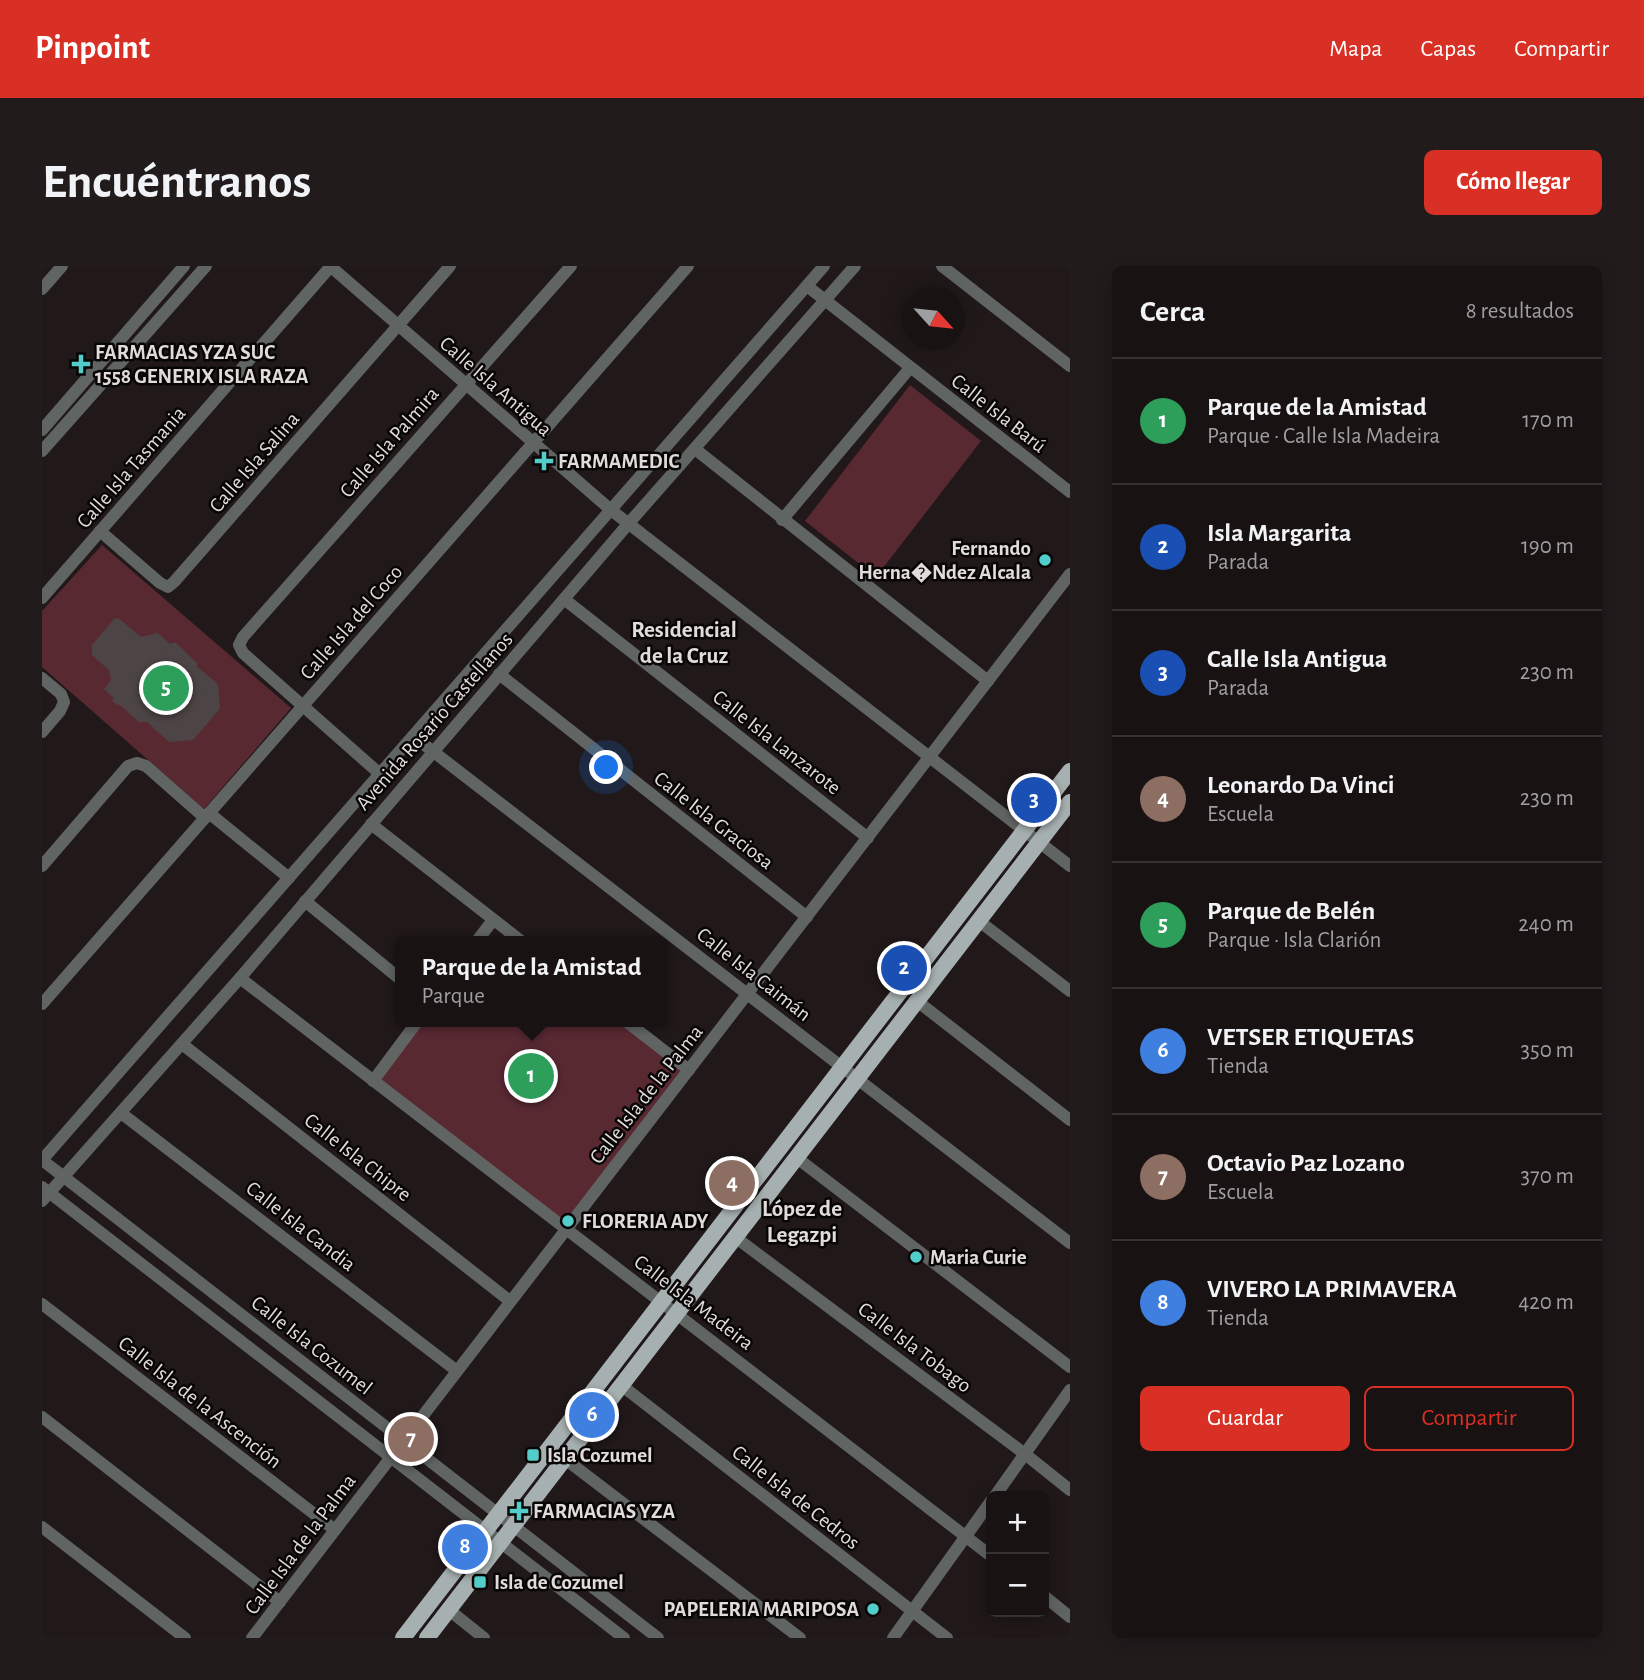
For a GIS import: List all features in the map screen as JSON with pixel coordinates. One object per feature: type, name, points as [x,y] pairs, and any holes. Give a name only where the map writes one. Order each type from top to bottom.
[{"type":"main road","points":[[403,1638],[1070,771]]},
{"type":"main road","points":[[427,1638],[1070,802]]},
{"type":"street","points":[[42,289],[62,266]]},
{"type":"street","points":[[42,430],[184,266]]},
{"type":"street","points":[[42,451],[206,266]]},
{"type":"street","name":"Calle Isla Antigua","points":[[331,266],[611,510],[1070,866]]},
{"type":"street","name":"Calle Isla Tasmania","points":[[42,598],[331,266]]},
{"type":"street","name":"Calle Isla Salina","points":[[100,531],[168,587],[450,266]]},
{"type":"street","name":"Calle Isla Palmira","points":[[302,707],[243,653],[239,645],[243,637],[571,266]]},
{"type":"street","name":"Calle Isla del Coco","points":[[42,1004],[688,266]]},
{"type":"street","name":"Avenida Rosario Castellanos","points":[[42,1160],[824,266]]},
{"type":"street","name":"Avenida Rosario Castellanos","points":[[45,1194],[64,1177],[240,978],[629,523],[855,266]]},
{"type":"street","points":[[942,266],[1070,366]]},
{"type":"street","name":"Calle Isla Barú","points":[[807,286],[1070,492]]},
{"type":"street","points":[[782,520],[910,368]]},
{"type":"street","points":[[695,449],[988,681]]},
{"type":"street","name":"Calle Isla de la Palma","points":[[252,1638],[1070,574]]},
{"type":"street","name":"Calle Isla Lanzarote","points":[[564,599],[868,838]]},
{"type":"street","name":"Calle Isla Graciosa","points":[[499,674],[807,917]]},
{"type":"street","points":[[42,678],[61,694],[64,702],[42,732]]},
{"type":"street","points":[[302,707],[380,774]]},
{"type":"street","name":"Calle Isla Caimán","points":[[413,736],[1070,1243]]},
{"type":"street","points":[[42,866],[128,766],[137,763],[146,766],[289,878]]},
{"type":"street","points":[[371,824],[514,936]]},
{"type":"street","points":[[305,901],[395,975]]},
{"type":"street","points":[[481,936],[493,920]]},
{"type":"street","points":[[979,921],[1070,991]]},
{"type":"street","name":"Calle Isla Madeira","points":[[240,978],[988,1554]]},
{"type":"street","points":[[917,1001],[1070,1120]]},
{"type":"street","points":[[373,1081],[413,1027]]},
{"type":"street","points":[[633,1027],[689,1070]]},
{"type":"street","name":"Calle Isla Chipre","points":[[182,1044],[510,1301]]},
{"type":"street","name":"Calle Isla Candia","points":[[121,1113],[457,1371]]},
{"type":"street","points":[[797,1158],[1070,1367]]},
{"type":"street","name":"Calle Isla Cozumel","points":[[42,1160],[659,1638]]},
{"type":"street","name":"Calle Isla Cozumel","points":[[45,1194],[624,1638]]},
{"type":"street","name":"Calle Isla Tobago","points":[[735,1237],[1070,1490]]},
{"type":"street","name":"Calle Isla de la Ascención","points":[[42,1304],[335,1530]]},
{"type":"street","name":"Calle Isla de Cedros","points":[[621,1385],[947,1638]]},
{"type":"street","points":[[999,1491],[1070,1390]]},
{"type":"street","points":[[42,1417],[279,1602]]},
{"type":"street","points":[[565,1459],[800,1638]]},
{"type":"street","points":[[893,1638],[986,1508]]},
{"type":"street","points":[[42,1527],[185,1638]]},
{"type":"street","points":[[1049,1600],[1070,1617]]},
{"type":"street","points":[[449,1610],[484,1638]]},
{"type":"shaded area","points":[[910,385],[981,441],[876,577],[805,521]]},
{"type":"shaded area","points":[[102,545],[291,708],[204,809],[42,667],[42,611]]},
{"type":"shaded area","points":[[419,1027],[626,1027],[683,1071],[565,1223],[379,1081]]},
{"type":"building","points":[[118,618],[141,637],[158,633],[170,644],[175,642],[198,664],[196,666],[218,684],[220,709],[193,740],[169,742],[147,722],[139,722],[119,704],[118,706],[104,689],[111,680],[109,670],[92,655],[92,645],[114,619]]},
{"type":"place","name":"FARMACIAS YZA SUC 1558 GENERIX ISLA RAZA","points":[[81,364]]},
{"type":"place","name":"FARMAMEDIC","points":[[544,461]]},
{"type":"place","name":"Fernando Herna�Ndez Alcala","points":[[1045,560]]},
{"type":"place","name":"Parque de Belén","points":[[166,688]]},
{"type":"place","name":"Calle Isla Antigua","points":[[1034,800]]},
{"type":"place","name":"Isla Margarita","points":[[904,968]]},
{"type":"place","name":"Parque de la Amistad","points":[[531,1076]]},
{"type":"place","name":"Leonardo Da Vinci","points":[[732,1183]]},
{"type":"place","name":"FLORERIA ADY","points":[[568,1221]]},
{"type":"place","name":"Maria Curie","points":[[916,1257]]},
{"type":"place","name":"VETSER ETIQUETAS","points":[[592,1415]]},
{"type":"place","name":"Octavio Paz Lozano","points":[[411,1439]]},
{"type":"place","name":"Isla Cozumel","points":[[533,1455]]},
{"type":"place","name":"FARMACIAS YZA","points":[[519,1511]]},
{"type":"place","name":"VIVERO LA PRIMAVERA","points":[[465,1547]]},
{"type":"place","name":"Isla de Cozumel","points":[[480,1582]]},
{"type":"place","name":"PAPELERIA MARIPOSA","points":[[873,1609]]},
{"type":"district","name":"Residencial de la Cruz","points":[[684,642]]},
{"type":"district","name":"López de Legazpi","points":[[802,1221]]}]
